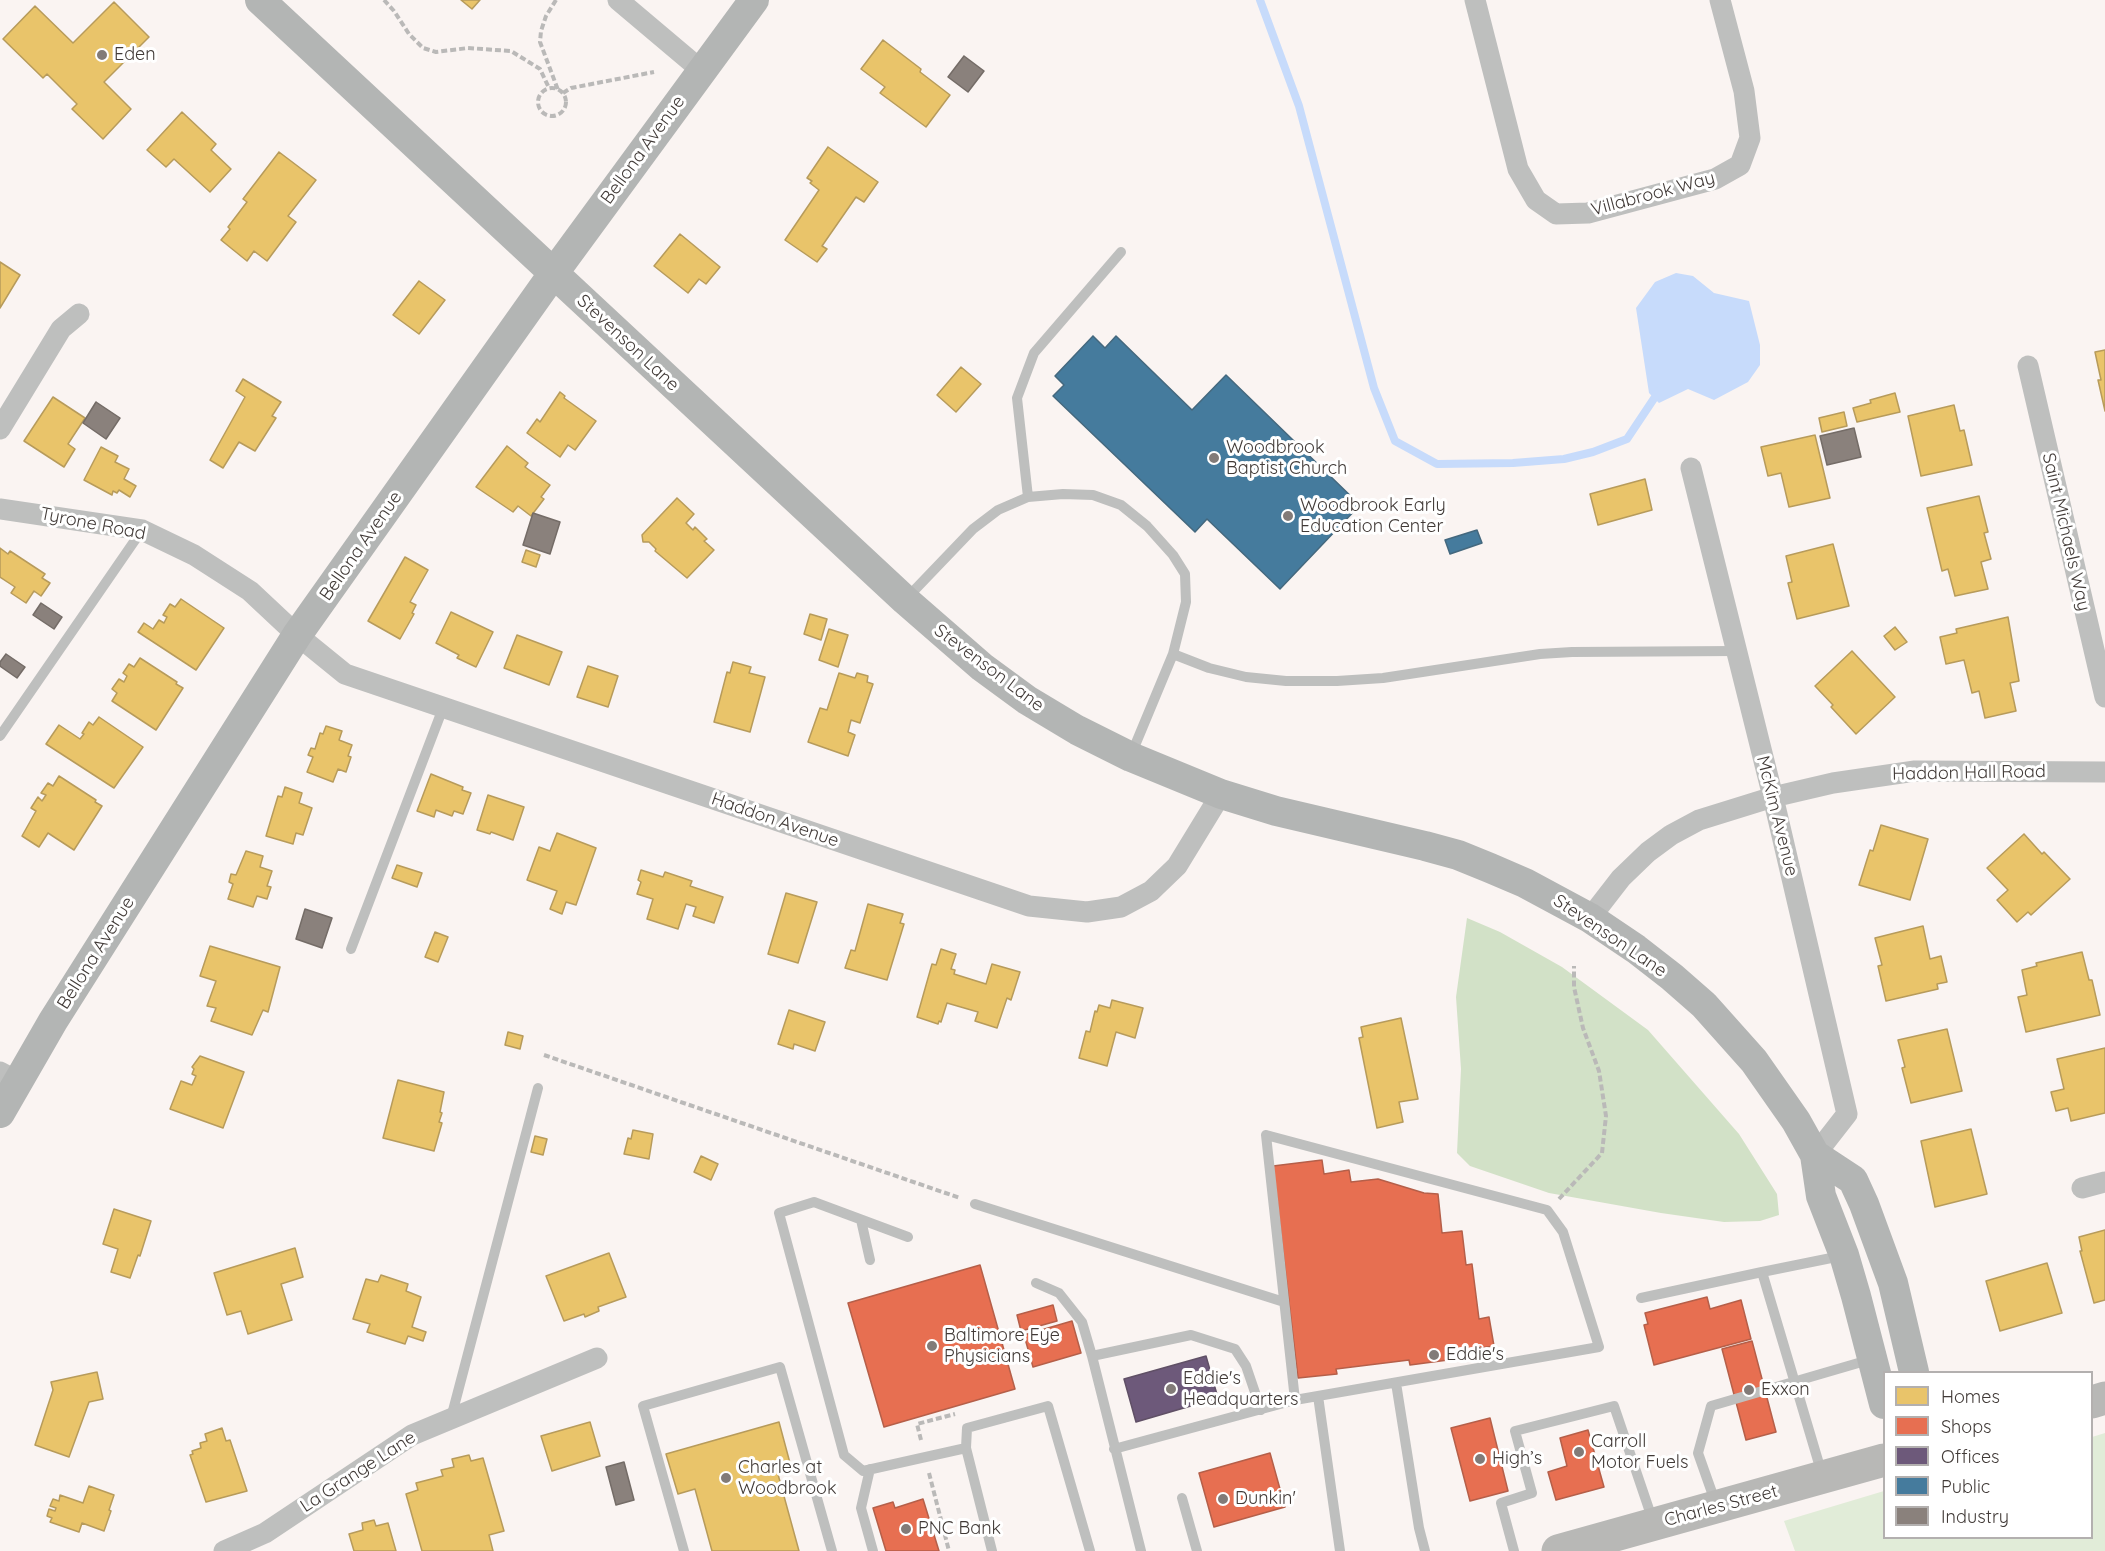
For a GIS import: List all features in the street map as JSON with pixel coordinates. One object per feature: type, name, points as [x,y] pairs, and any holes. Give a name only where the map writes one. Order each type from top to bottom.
[{"type":"main road","name":"Charles Street","points":[[1566,1550],[1883,1460]]},
{"type":"street","name":"Stevenson Lane","points":[[260,0],[905,600],[974,660],[1027,700],[1077,730],[1131,757],[1221,794],[1285,813],[1458,855],[1526,883],[1590,918],[1672,977],[1712,1014],[1754,1061],[1776,1090],[1815,1155],[1821,1196],[1844,1255],[1883,1400]]},
{"type":"street","points":[[618,0],[701,70]]},
{"type":"street","name":"Bellona Avenue","points":[[0,1113],[9,1076],[53,1022],[297,635],[553,274],[754,0]]},
{"type":"street","name":"Villabrook Way","points":[[1475,0],[1518,169],[1536,200],[1556,214],[1588,213],[1715,179],[1740,165],[1750,138],[1744,91],[1720,0]]},
{"type":"street","points":[[0,429],[62,329],[79,314]]},
{"type":"street","name":"Saint Michaels Way","points":[[2028,366],[2105,697]]},
{"type":"street","name":"McKim Avenue","points":[[1691,468],[1773,797],[1847,1114],[1815,1155]]},
{"type":"street","name":"Tyrone Road","points":[[0,508],[142,530],[194,555],[250,591],[297,635]]},
{"type":"street","name":"Haddon Avenue","points":[[297,635],[345,674],[1018,902],[1041,907],[1088,912],[1121,907],[1151,891],[1177,866],[1221,794]]},
{"type":"street","name":"Haddon Hall Road","points":[[1590,918],[1621,878],[1648,852],[1671,835],[1699,820],[1773,797],[1833,783],[1915,771],[2105,772]]},
{"type":"street","name":"Stevenson Lane","points":[[1815,1155],[1852,1180],[1864,1204],[1893,1283],[1914,1371]]},
{"type":"street","points":[[2082,1188],[2105,1182]]},
{"type":"street","name":"La Grange Lane","points":[[224,1551],[266,1533],[412,1435],[597,1358]]},
{"type":"lane","points":[[1028,497],[1017,398],[1034,353],[1121,252]]},
{"type":"lane","points":[[905,600],[973,529],[998,510],[1028,497],[1063,494],[1093,495],[1120,505],[1147,526],[1173,555],[1185,574],[1186,602],[1173,654],[1131,757]]},
{"type":"lane","points":[[0,736],[142,530]]},
{"type":"lane","points":[[1173,654],[1209,668],[1246,677],[1286,681],[1337,681],[1383,678],[1540,654],[1736,651]]},
{"type":"lane","points":[[351,949],[443,708]]},
{"type":"lane","points":[[451,1418],[538,1088]]},
{"type":"lane","points":[[1114,1449],[1295,1400],[1599,1347],[1563,1232],[1547,1210],[1266,1135],[1295,1400]]},
{"type":"lane","points":[[908,1237],[814,1203],[779,1213],[844,1455],[863,1471],[966,1448]]},
{"type":"lane","points":[[975,1204],[1284,1302]]},
{"type":"lane","points":[[861,1220],[870,1260]]},
{"type":"lane","points":[[1641,1298],[1844,1255]]},
{"type":"lane","points":[[1762,1272],[1823,1477]]},
{"type":"lane","points":[[1036,1283],[1059,1293],[1082,1322],[1141,1551]]},
{"type":"lane","points":[[1092,1356],[1191,1335],[1236,1349],[1246,1366],[1261,1410]]},
{"type":"lane","points":[[1717,1507],[1698,1453],[1711,1406],[1873,1359]]},
{"type":"lane","points":[[684,1551],[643,1406],[780,1367],[832,1551]]},
{"type":"lane","points":[[1396,1383],[1419,1528],[1425,1551]]},
{"type":"lane","points":[[1318,1396],[1341,1551]]},
{"type":"lane","points":[[992,1551],[966,1448],[967,1428],[1048,1406],[1090,1551]]},
{"type":"lane","points":[[1514,1551],[1501,1503],[1532,1493],[1515,1431],[1614,1406],[1654,1524]]},
{"type":"lane","points":[[870,1469],[861,1508],[873,1551]]},
{"type":"lane","points":[[1182,1498],[1197,1551]]},
{"type":"path","points":[[384,0],[409,34],[423,48],[436,52],[468,48],[511,51],[540,69],[549,88],[560,91],[654,72]]},
{"type":"path","points":[[549,88],[541,94],[538,102],[542,111],[555,116],[563,111],[566,102],[540,42],[546,16],[556,0]]},
{"type":"path","points":[[1547,1210],[1602,1153],[1603,1144],[1606,1116],[1599,1071],[1583,1028],[1574,987],[1574,966]]},
{"type":"path","points":[[544,1055],[975,1204]]},
{"type":"green space","points":[[1467,918],[1500,932],[1562,967],[1648,1030],[1739,1134],[1777,1194],[1779,1215],[1760,1221],[1724,1222],[1661,1213],[1549,1193],[1470,1166],[1457,1153],[1461,1069],[1456,997]]},
{"type":"green space","points":[[2105,1433],[2105,1551],[1795,1551],[1784,1521],[1883,1491],[1883,1539],[2093,1539],[2093,1437]]},
{"type":"water","points":[[1676,273],[1693,276],[1714,293],[1749,301],[1760,345],[1760,365],[1748,382],[1714,400],[1688,389],[1659,403],[1649,393],[1636,308],[1655,282]]},
{"type":"building: Homes","points":[[461,0],[480,0],[472,9]]},
{"type":"building: Homes","points":[[114,2],[149,37],[104,82],[131,109],[103,139],[72,109],[77,104],[47,74],[43,78],[3,39],[35,6],[73,43]]},
{"type":"building: Homes","points":[[883,40],[950,95],[926,127],[880,93],[885,87],[861,69]]},
{"type":"building: Homes","points":[[182,112],[216,144],[211,150],[231,169],[210,192],[174,159],[166,167],[147,150]]},
{"type":"building: Homes","points":[[828,147],[878,182],[864,202],[856,197],[822,246],[827,249],[817,262],[785,240],[819,190],[807,178]]},
{"type":"building: Homes","points":[[279,152],[316,180],[288,216],[296,222],[267,261],[254,251],[247,261],[221,240],[247,202],[243,199]]},
{"type":"building: Homes","points":[[680,234],[720,267],[706,284],[699,279],[688,293],[654,266]]},
{"type":"building: Homes","points":[[0,262],[20,275],[0,308]]},
{"type":"building: Homes","points":[[419,281],[445,300],[419,334],[393,315]]},
{"type":"building: Homes","points":[[2105,350],[2105,411],[2095,352]]},
{"type":"building: Homes","points":[[961,367],[981,384],[956,412],[937,395]]},
{"type":"building: Homes","points":[[243,379],[281,402],[272,416],[276,418],[255,451],[239,442],[223,468],[210,460],[245,397],[236,391]]},
{"type":"building: Homes","points":[[560,392],[565,396],[564,398],[596,421],[575,450],[568,445],[560,457],[527,433],[537,419],[540,422]]},
{"type":"building: Homes","points":[[1895,393],[1900,412],[1857,422],[1853,408],[1871,403],[1870,400]]},
{"type":"building: Homes","points":[[53,397],[85,418],[68,444],[75,449],[64,467],[24,441]]},
{"type":"building: Homes","points":[[1954,405],[1960,431],[1964,430],[1972,465],[1921,476],[1908,416]]},
{"type":"building: Homes","points":[[1844,412],[1847,426],[1822,432],[1819,418]]},
{"type":"building: Homes","points":[[1815,435],[1830,498],[1789,507],[1781,473],[1768,476],[1761,447]]},
{"type":"building: Homes","points":[[507,446],[528,463],[525,467],[550,485],[541,497],[544,499],[531,516],[518,506],[513,512],[476,487]]},
{"type":"building: Homes","points":[[101,447],[118,456],[115,462],[129,469],[124,479],[136,486],[130,497],[119,490],[117,493],[113,491],[112,495],[84,480]]},
{"type":"building: Homes","points":[[1645,479],[1652,510],[1598,525],[1590,494]]},
{"type":"building: Homes","points":[[1979,496],[1988,532],[1984,533],[1991,559],[1981,562],[1988,589],[1955,596],[1948,569],[1942,571],[1927,508]]},
{"type":"building: Homes","points":[[677,498],[694,514],[686,523],[693,530],[695,527],[707,539],[704,541],[714,550],[687,578],[655,551],[656,549],[649,542],[643,542],[642,535]]},
{"type":"building: Homes","points":[[1833,544],[1849,606],[1797,619],[1788,583],[1792,582],[1786,556]]},
{"type":"building: Homes","points":[[0,548],[8,554],[10,551],[45,574],[42,578],[50,583],[41,596],[34,591],[26,603],[11,593],[15,587],[0,577]]},
{"type":"building: Homes","points":[[526,550],[540,555],[536,567],[522,562]]},
{"type":"building: Homes","points":[[405,557],[428,570],[410,602],[416,605],[412,613],[414,614],[400,639],[368,621]]},
{"type":"building: Homes","points":[[181,599],[224,628],[196,670],[138,632],[144,623],[153,629],[159,620],[164,623],[167,617],[163,615],[170,604],[175,607]]},
{"type":"building: Homes","points":[[451,612],[493,632],[476,667],[457,658],[459,655],[436,643]]},
{"type":"building: Homes","points":[[810,614],[827,619],[821,640],[804,634]]},
{"type":"building: Homes","points":[[2008,617],[2019,681],[2010,683],[2016,711],[1985,718],[1979,691],[1972,693],[1964,660],[1946,664],[1940,637],[1957,633],[1956,629]]},
{"type":"building: Homes","points":[[1895,627],[1907,642],[1895,650],[1884,636]]},
{"type":"building: Homes","points":[[829,629],[848,635],[838,667],[819,660]]},
{"type":"building: Homes","points":[[517,635],[562,652],[549,685],[504,668]]},
{"type":"building: Homes","points":[[1852,651],[1895,697],[1856,734],[1815,686]]},
{"type":"building: Homes","points":[[140,658],[183,688],[156,730],[112,701],[117,693],[112,689],[119,679],[124,682],[127,676],[123,673],[129,664],[134,667]]},
{"type":"building: Homes","points":[[733,662],[751,667],[749,673],[765,677],[750,732],[714,722],[727,672],[730,673]]},
{"type":"building: Homes","points":[[588,666],[618,676],[608,707],[577,697]]},
{"type":"building: Homes","points":[[839,673],[855,678],[857,673],[868,676],[867,682],[873,684],[860,723],[851,720],[848,732],[855,735],[848,756],[808,742],[820,708],[827,710]]},
{"type":"building: Homes","points":[[99,717],[143,747],[114,788],[46,744],[59,725],[80,739],[89,722],[93,725]]},
{"type":"building: Homes","points":[[326,726],[342,731],[339,740],[352,745],[346,772],[338,769],[333,782],[307,772],[313,757],[308,755],[311,748],[315,749],[320,733],[323,734]]},
{"type":"building: Homes","points":[[431,774],[463,787],[462,790],[471,793],[463,814],[454,811],[452,816],[436,810],[434,817],[417,811]]},
{"type":"building: Homes","points":[[59,776],[102,806],[74,850],[48,833],[39,847],[22,836],[36,811],[31,808],[38,797],[42,801],[46,795],[41,793],[48,783],[53,786]]},
{"type":"building: Homes","points":[[285,787],[302,793],[299,803],[312,808],[303,835],[296,833],[293,844],[266,836],[278,796],[282,797]]},
{"type":"building: Homes","points":[[488,795],[524,807],[513,840],[491,832],[490,834],[477,830]]},
{"type":"building: Homes","points":[[1881,825],[1928,839],[1910,900],[1859,885]]},
{"type":"building: Homes","points":[[557,833],[596,848],[576,905],[566,902],[562,914],[550,909],[557,891],[527,880],[539,847],[550,851]]},
{"type":"building: Homes","points":[[2024,834],[2070,879],[2031,915],[2028,912],[2017,922],[1997,900],[2008,890],[1987,868]]},
{"type":"building: Homes","points":[[246,851],[263,856],[260,867],[272,871],[267,886],[271,887],[267,899],[257,896],[253,907],[228,899],[233,884],[229,882],[231,874],[236,875]]},
{"type":"building: Homes","points":[[397,865],[422,873],[417,887],[392,878]]},
{"type":"building: Homes","points":[[641,870],[663,877],[665,872],[692,881],[690,886],[723,897],[714,923],[693,916],[696,907],[686,904],[678,929],[647,919],[653,899],[637,894],[641,882],[638,880]]},
{"type":"building: Homes","points":[[786,893],[817,902],[798,963],[768,954]]},
{"type":"building: Homes","points":[[868,904],[903,914],[900,923],[904,924],[887,980],[845,968],[851,950],[855,951]]},
{"type":"building: Homes","points":[[1923,926],[1930,959],[1941,956],[1947,982],[1937,984],[1938,989],[1886,1001],[1878,966],[1882,965],[1875,938]]},
{"type":"building: Homes","points":[[435,932],[448,937],[438,962],[425,957]]},
{"type":"building: Homes","points":[[210,946],[280,967],[268,1012],[263,1010],[252,1035],[211,1021],[216,1008],[207,1006],[216,981],[200,976]]},
{"type":"building: Homes","points":[[941,949],[956,954],[951,969],[955,970],[954,974],[986,984],[992,964],[1020,972],[1011,1000],[1007,998],[997,1028],[975,1021],[978,1012],[947,1003],[941,1022],[939,1021],[938,1024],[917,1017],[932,964],[936,965]]},
{"type":"building: Homes","points":[[2082,952],[2089,980],[2092,980],[2100,1015],[2026,1032],[2018,997],[2027,995],[2022,970],[2037,966],[2036,963]]},
{"type":"building: Homes","points":[[1112,1000],[1143,1008],[1135,1038],[1116,1032],[1107,1066],[1079,1058],[1086,1031],[1090,1032],[1095,1011],[1097,1012],[1099,1005],[1110,1008]]},
{"type":"building: Homes","points":[[789,1010],[825,1022],[815,1051],[794,1044],[793,1049],[778,1044]]},
{"type":"building: Homes","points":[[1401,1018],[1418,1099],[1399,1102],[1403,1122],[1377,1128],[1359,1038],[1363,1037],[1361,1027]]},
{"type":"building: Homes","points":[[1947,1029],[1962,1091],[1911,1103],[1898,1040]]},
{"type":"building: Homes","points":[[508,1032],[523,1036],[520,1049],[505,1045]]},
{"type":"building: Homes","points":[[2105,1048],[2105,1113],[2071,1121],[2068,1108],[2056,1111],[2051,1092],[2064,1089],[2057,1059]]},
{"type":"building: Homes","points":[[200,1056],[244,1072],[223,1128],[170,1109],[181,1081],[192,1085],[196,1076],[192,1074],[194,1069],[192,1067]]},
{"type":"building: Homes","points":[[398,1080],[444,1092],[439,1122],[442,1123],[434,1151],[383,1138]]},
{"type":"building: Homes","points":[[1971,1129],[1987,1194],[1935,1207],[1921,1141]]},
{"type":"building: Homes","points":[[633,1130],[653,1134],[649,1159],[624,1154],[628,1138],[631,1139]]},
{"type":"building: Homes","points":[[535,1136],[547,1139],[543,1155],[531,1152]]},
{"type":"building: Homes","points":[[701,1156],[718,1164],[711,1180],[694,1172]]},
{"type":"building: Homes","points":[[114,1209],[151,1221],[130,1278],[111,1272],[118,1249],[103,1244]]},
{"type":"building: Homes","points":[[2105,1230],[2105,1300],[2094,1303],[2080,1251],[2082,1251],[2079,1237]]},
{"type":"building: Homes","points":[[295,1248],[303,1277],[281,1284],[292,1320],[248,1334],[241,1311],[227,1315],[214,1273]]},
{"type":"building: Homes","points":[[609,1253],[626,1297],[598,1307],[599,1311],[585,1317],[584,1314],[564,1321],[546,1276]]},
{"type":"building: Homes","points":[[2047,1263],[2062,1313],[2000,1331],[1986,1281]]},
{"type":"building: Homes","points":[[381,1275],[408,1284],[406,1291],[421,1297],[412,1327],[426,1332],[423,1341],[408,1336],[405,1344],[367,1332],[370,1324],[353,1319],[366,1279],[378,1282]]},
{"type":"building: Homes","points":[[97,1372],[103,1399],[89,1402],[69,1457],[35,1445],[53,1390],[51,1382]]},
{"type":"building: Homes","points":[[590,1422],[600,1456],[552,1471],[541,1436]]},
{"type":"building: Homes","name":"Charles at Woodbrook","points":[[779,1422],[790,1463],[776,1467],[799,1551],[712,1551],[695,1489],[678,1494],[666,1454]]},
{"type":"building: Homes","points":[[222,1428],[226,1441],[230,1440],[247,1491],[206,1502],[190,1455],[193,1454],[192,1451],[201,1448],[200,1443],[207,1441],[205,1434]]},
{"type":"building: Homes","points":[[469,1455],[471,1461],[483,1458],[504,1531],[489,1535],[493,1551],[422,1551],[406,1494],[418,1490],[416,1483],[443,1476],[441,1470],[454,1467],[452,1459]]},
{"type":"building: Homes","points":[[89,1486],[114,1495],[104,1531],[82,1523],[79,1532],[50,1522],[52,1518],[47,1516],[49,1509],[55,1511],[56,1508],[50,1506],[53,1499],[59,1501],[60,1495],[83,1503]]},
{"type":"building: Homes","points":[[374,1520],[376,1526],[388,1523],[396,1551],[354,1551],[349,1534],[363,1530],[362,1523]]},
{"type":"building: Shops","points":[[1322,1160],[1324,1174],[1349,1170],[1351,1182],[1378,1179],[1424,1193],[1438,1194],[1442,1233],[1462,1231],[1466,1265],[1472,1264],[1479,1319],[1489,1317],[1494,1346],[1447,1353],[1448,1360],[1410,1365],[1409,1360],[1336,1369],[1337,1374],[1298,1378],[1273,1166]]},
{"type":"building: Shops","name":"Baltimore Eye Physicians","points":[[980,1265],[1015,1389],[884,1427],[848,1303]]},
{"type":"building: Shops","points":[[1707,1297],[1710,1309],[1741,1300],[1751,1339],[1654,1365],[1644,1325],[1648,1324],[1645,1313]]},
{"type":"building: Shops","points":[[1053,1305],[1057,1321],[1021,1331],[1017,1315]]},
{"type":"building: Shops","points":[[1072,1321],[1081,1353],[1033,1367],[1024,1335]]},
{"type":"building: Shops","name":"Exxon","points":[[1752,1341],[1776,1432],[1746,1440],[1722,1349]]},
{"type":"building: Shops","name":"High’s","points":[[1490,1418],[1508,1491],[1470,1501],[1451,1428]]},
{"type":"building: Shops","name":"Carroll Motor Fuels","points":[[1588,1430],[1604,1487],[1556,1500],[1548,1472],[1567,1466],[1560,1438]]},
{"type":"building: Shops","points":[[1270,1453],[1285,1507],[1214,1527],[1199,1473]]},
{"type":"building: Shops","name":"PNC Bank","points":[[923,1499],[939,1551],[886,1551],[873,1508],[893,1502],[895,1508]]},
{"type":"building: Offices","name":"Eddie's Headquarters","points":[[1206,1356],[1218,1398],[1136,1422],[1124,1379]]},
{"type":"building: Public","name":"Woodbrook Baptist Church","points":[[1093,336],[1105,348],[1116,336],[1192,410],[1226,375],[1360,505],[1280,589],[1207,519],[1195,532],[1053,396],[1064,385],[1055,376]]},
{"type":"building: Public","points":[[1477,530],[1482,543],[1450,554],[1445,540]]},
{"type":"building: Industry","points":[[964,56],[984,71],[968,92],[948,77]]},
{"type":"building: Industry","points":[[96,402],[120,418],[106,439],[83,423]]},
{"type":"building: Industry","points":[[1854,428],[1861,457],[1827,465],[1820,436]]},
{"type":"building: Industry","points":[[533,513],[560,522],[550,554],[523,545]]},
{"type":"building: Industry","points":[[41,603],[62,617],[54,629],[33,615]]},
{"type":"building: Industry","points":[[6,654],[25,667],[17,678],[0,666]]},
{"type":"building: Industry","points":[[305,909],[332,918],[322,948],[296,939]]},
{"type":"building: Industry","points":[[624,1462],[634,1500],[616,1505],[606,1467]]},
{"type":"waterway","points":[[1260,0],[1299,106],[1374,388],[1395,441],[1437,464],[1513,463],[1564,459],[1593,452],[1627,439],[1659,391]]},
{"type":"place","name":"Eden","points":[[102,55]]},
{"type":"place","name":"Woodbrook Baptist Church","points":[[1214,458]]},
{"type":"place","name":"Woodbrook Early Education Center","points":[[1288,516]]},
{"type":"place","name":"Baltimore Eye Physicians","points":[[932,1346]]},
{"type":"place","name":"Eddie's","points":[[1434,1355]]},
{"type":"place","name":"Eddie's Headquarters","points":[[1171,1389]]},
{"type":"place","name":"Exxon","points":[[1749,1390]]},
{"type":"place","name":"Carroll Motor Fuels","points":[[1579,1452]]},
{"type":"place","name":"High’s","points":[[1480,1459]]},
{"type":"place","name":"Charles at Woodbrook","points":[[726,1478]]},
{"type":"place","name":"Dunkin'","points":[[1223,1499]]},
{"type":"place","name":"PNC Bank","points":[[906,1529]]}]
